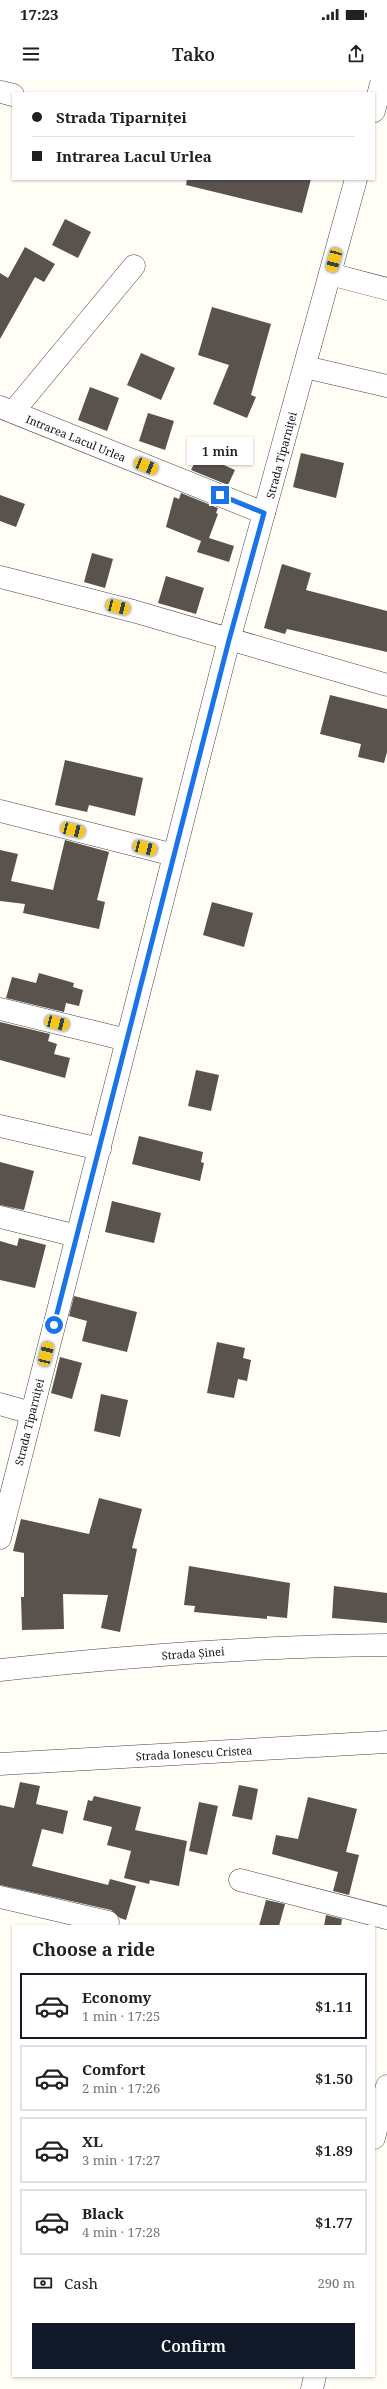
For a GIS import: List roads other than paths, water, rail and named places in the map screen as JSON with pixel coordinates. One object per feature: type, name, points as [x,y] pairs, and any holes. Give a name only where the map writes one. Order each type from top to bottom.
[{"type":"street","points":[[375,107],[382,80]]},
{"type":"street","points":[[0,92],[12,95]]},
{"type":"street","name":"Strada Tiparniței","points":[[0,1538],[229,640],[330,274],[352,180]]},
{"type":"street","points":[[7,410],[134,266]]},
{"type":"street","points":[[330,274],[387,289]]},
{"type":"street","points":[[305,367],[387,386]]},
{"type":"street","name":"Intrarea Lacul Urlea","points":[[7,410],[264,513]]},
{"type":"street","points":[[0,577],[132,611],[387,685]]},
{"type":"street","points":[[0,812],[174,855]]},
{"type":"street","points":[[0,1009],[127,1040]]},
{"type":"street","points":[[0,1126],[100,1149]]},
{"type":"street","points":[[0,1217],[77,1236]]},
{"type":"street","points":[[0,1404],[31,1413]]},
{"type":"street","name":"Strada Șinei","points":[[0,1670],[87,1661],[295,1646],[387,1645]]},
{"type":"street","name":"Strada Ionescu Cristea","points":[[0,1764],[387,1742]]},
{"type":"street","points":[[240,1880],[387,1918]]},
{"type":"street","points":[[0,1897],[108,1922]]},
{"type":"street","points":[[375,2134],[387,2086]]},
{"type":"street","points":[[312,2389],[315,2377]]}]
